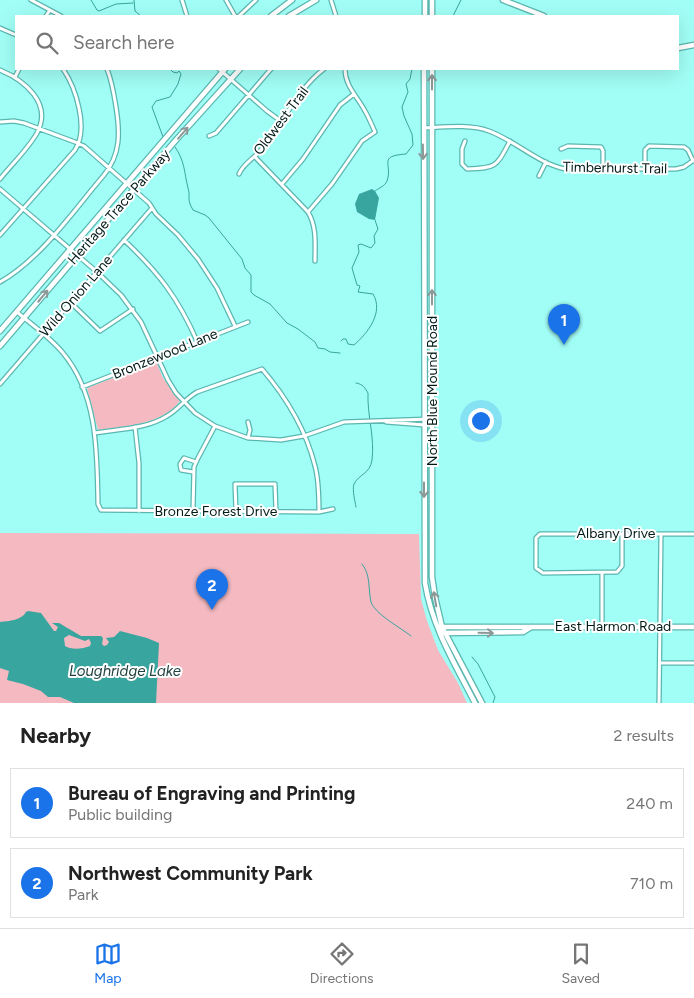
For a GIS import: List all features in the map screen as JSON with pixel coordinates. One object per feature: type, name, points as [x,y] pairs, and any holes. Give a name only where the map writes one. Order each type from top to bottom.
[{"type":"main road","points":[[272,15],[292,0]]},
{"type":"main road","points":[[290,15],[316,0]]},
{"type":"main road","points":[[425,0],[425,15]]},
{"type":"main road","points":[[432,0],[432,15]]},
{"type":"main road","points":[[503,0],[541,15]]},
{"type":"main road","points":[[679,48],[694,46]]},
{"type":"main road","name":"Heritage Trace Parkway","points":[[0,331],[71,250],[222,70]]},
{"type":"main road","name":"Heritage Trace Parkway","points":[[0,346],[239,70]]},
{"type":"main road","name":"North Blue Mound Road","points":[[424,70],[424,565],[427,594],[436,626],[474,703]]},
{"type":"main road","name":"North Blue Mound Road","points":[[432,70],[432,577],[434,597],[442,627],[482,703]]},
{"type":"main road","name":"East Harmon Road","points":[[436,626],[694,627]]},
{"type":"main road","name":"East Harmon Road","points":[[439,633],[523,632],[532,626]]},
{"type":"street","points":[[31,0],[59,15]]},
{"type":"street","points":[[182,0],[187,15]]},
{"type":"street","points":[[226,0],[234,15]]},
{"type":"street","points":[[240,15],[256,0]]},
{"type":"street","points":[[331,0],[336,15]]},
{"type":"street","points":[[47,15],[50,10]]},
{"type":"street","points":[[0,28],[15,35]]},
{"type":"street","points":[[0,70],[30,88],[36,97],[41,112],[40,128],[34,138],[0,178]]},
{"type":"street","points":[[14,77],[18,70]]},
{"type":"street","points":[[0,235],[24,210],[79,144],[81,130],[77,102],[72,84],[64,70]]},
{"type":"street","points":[[0,282],[24,266],[53,235],[109,168],[118,147],[120,132],[113,89],[107,70]]},
{"type":"street","points":[[222,70],[282,122]]},
{"type":"street","points":[[210,136],[216,133],[270,70]]},
{"type":"street","name":"Oldwest Trail","points":[[239,174],[241,168],[270,140],[309,83],[323,70]]},
{"type":"street","points":[[308,212],[332,184],[362,141],[375,132],[366,112],[346,80],[345,70]]},
{"type":"street","points":[[282,184],[303,159],[340,105],[354,94]]},
{"type":"street","points":[[0,122],[19,122],[40,128],[79,144],[109,168],[152,208],[198,258],[217,288],[235,326]]},
{"type":"street","name":"Timberhurst Trail","points":[[423,128],[482,129],[510,141],[546,162],[565,169],[680,168],[694,161]]},
{"type":"street","points":[[465,141],[462,149],[463,166],[467,168],[485,168],[492,167],[498,162],[510,141]]},
{"type":"street","points":[[561,149],[568,146],[600,148],[603,151],[603,169]]},
{"type":"street","points":[[644,169],[644,150],[649,146],[684,147],[688,150],[694,161]]},
{"type":"street","points":[[255,156],[308,212],[315,229],[315,261]]},
{"type":"street","points":[[539,176],[546,162]]},
{"type":"street","points":[[0,189],[116,290],[133,309],[168,380],[184,402],[215,426],[248,438],[281,440],[304,436],[340,423],[358,421],[425,425]]},
{"type":"street","name":"Wild Onion Lane","points":[[0,384],[152,208]]},
{"type":"street","points":[[124,240],[148,263],[170,289],[197,341]]},
{"type":"street","points":[[70,302],[100,331],[133,309]]},
{"type":"street","points":[[17,312],[59,348],[68,359],[76,372],[89,406],[95,433],[158,422],[171,414],[197,392],[262,369],[287,401],[304,436],[316,468],[319,512]]},
{"type":"street","name":"Bronzewood Lane","points":[[82,387],[248,322]]},
{"type":"street","points":[[383,421],[431,419]]},
{"type":"street","points":[[248,422],[250,430],[248,438]]},
{"type":"street","points":[[193,511],[196,462],[215,426]]},
{"type":"street","points":[[136,427],[139,463],[139,511]]},
{"type":"street","name":"Bronze Forest Drive","points":[[95,433],[99,509],[104,511],[319,512],[333,508]]},
{"type":"street","points":[[194,472],[181,470],[180,464],[184,458],[196,462]]},
{"type":"street","points":[[236,511],[235,484],[276,484],[276,511]]},
{"type":"street","name":"Albany Drive","points":[[602,573],[543,573],[538,570],[535,566],[536,538],[538,534],[694,534]]},
{"type":"street","points":[[602,626],[602,573],[614,573],[621,568],[622,534]]},
{"type":"street","points":[[659,703],[661,534]]},
{"type":"street","points":[[660,663],[694,663]]},
{"type":"shaded area","points":[[156,361],[163,378],[180,401],[172,409],[153,420],[98,430],[87,388]]},
{"type":"shaded area","points":[[0,533],[419,534],[421,599],[427,621],[438,650],[458,683],[467,703],[0,703]]},
{"type":"water","points":[[372,189],[379,198],[375,220],[369,219],[357,212],[355,204],[359,194]]},
{"type":"water","name":"Loughridge Lake","points":[[26,612],[41,613],[54,631],[58,627],[52,623],[59,623],[81,636],[101,636],[104,646],[109,642],[106,638],[114,637],[120,631],[159,643],[156,703],[74,703],[60,697],[48,697],[41,691],[7,680],[9,671],[0,668],[0,622],[11,621],[24,615]],"holes":[[[69,635],[85,641],[89,639],[90,646],[70,648],[65,646],[64,638]]]},
{"type":"waterway","points":[[91,0],[99,11],[116,4],[133,3]]},
{"type":"waterway","points":[[134,0],[135,11],[140,15]]},
{"type":"waterway","points":[[454,15],[461,0]]},
{"type":"waterway","points":[[163,137],[152,107],[156,101],[170,97],[178,84],[181,74],[179,71],[177,73],[171,70]]},
{"type":"waterway","points":[[375,191],[387,181],[389,159],[397,155],[406,154],[413,145],[412,134],[402,107],[408,92],[406,84],[410,79],[412,70]]},
{"type":"waterway","points":[[175,147],[182,162],[189,191],[189,200],[193,210],[209,218],[242,259],[245,268],[251,275],[251,292],[270,304],[287,323],[315,342],[318,348],[340,353]]},
{"type":"waterway","points":[[341,341],[346,339],[348,344],[354,345],[369,328],[376,315],[377,308],[373,294],[358,292],[360,286],[357,285],[352,268],[359,252],[358,245],[361,244],[371,248],[375,243],[374,236],[378,229],[375,220]]},
{"type":"waterway","points":[[356,383],[362,385],[368,393],[373,452],[371,465],[353,486],[356,507]]},
{"type":"waterway","points":[[362,564],[367,573],[373,607],[411,636]]},
{"type":"waterway","points":[[472,657],[478,664],[495,697],[493,703]]},
{"type":"place","name":"Bureau of Engraving and Printing","points":[[564,345]]},
{"type":"place","name":"Northwest Community Park","points":[[212,610]]}]
